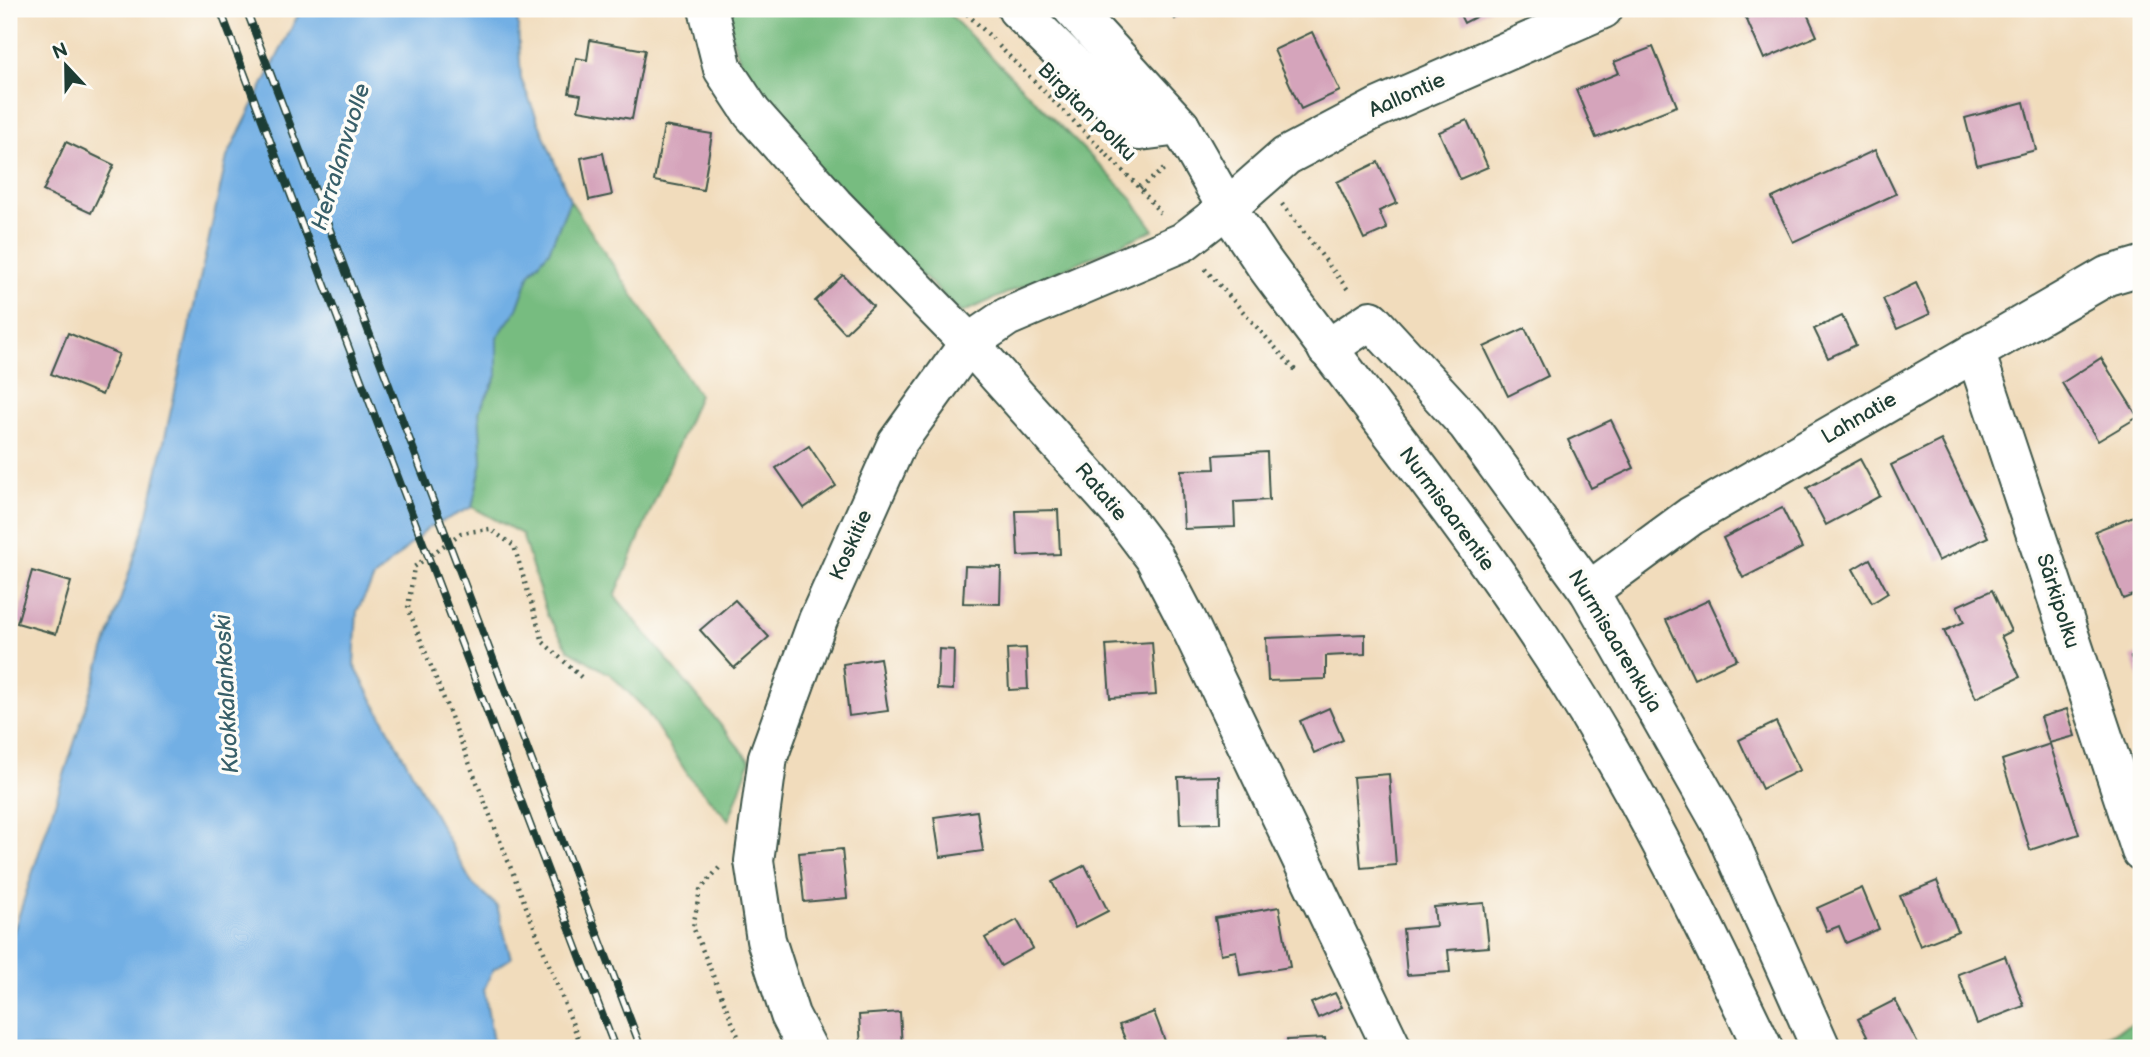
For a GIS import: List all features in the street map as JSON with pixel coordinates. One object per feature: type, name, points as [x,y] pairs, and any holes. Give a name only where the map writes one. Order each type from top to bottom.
[{"type":"street","name":"Ratatie","points":[[708,9],[723,69],[752,113],[834,205],[969,343],[1120,512],[1154,557],[1187,620],[1392,1048]]},
{"type":"street","points":[[1017,9],[1140,131],[1180,126]]},
{"type":"street","name":"Nurmisaarentie","points":[[1073,9],[1180,126],[1227,208],[1327,349],[1533,628],[1605,741],[1698,913],[1763,1048]]},
{"type":"street","name":"Aallontie","points":[[1227,208],[1286,156],[1377,108],[1602,9]]},
{"type":"street","name":"Koskitie","points":[[807,1048],[790,1015],[766,940],[754,861],[768,757],[818,620],[897,443],[969,343],[1007,317],[1182,242],[1227,208]]},
{"type":"street","name":"Lahnatie","points":[[1589,592],[1691,516],[2107,276],[2141,267]]},
{"type":"street","points":[[1327,349],[1371,320]]},
{"type":"street","name":"Nurmisaarenkuja","points":[[1371,320],[1467,424],[1589,592],[1723,827],[1821,1048]]},
{"type":"street","name":"Särkipolku","points":[[1975,351],[2141,851]]},
{"type":"path","name":"Birgitan polku","points":[[962,9],[1140,188],[1182,242],[1303,379]]},
{"type":"path","points":[[1262,178],[1371,320]]},
{"type":"path","points":[[581,677],[543,642],[514,546],[490,529],[461,533],[414,567],[408,608],[582,1048]]},
{"type":"path","points":[[743,1048],[692,927],[700,890],[719,868],[754,861]]},
{"type":"green space","points":[[722,9],[944,9],[1129,195],[1154,230],[961,313],[777,130],[743,69]]},
{"type":"green space","points":[[570,200],[699,395],[615,596],[750,761],[729,820],[690,778],[645,709],[611,675],[569,650],[547,615],[522,534],[472,507],[482,462],[479,411],[497,376],[497,337],[517,309],[530,273],[549,251]]},
{"type":"green space","points":[[2141,1020],[2141,1048],[2079,1048]]},
{"type":"water","points":[[301,9],[517,9],[521,79],[570,200],[549,251],[530,273],[517,309],[497,337],[497,376],[479,411],[482,462],[472,507],[428,528],[374,578],[357,611],[354,665],[471,882],[497,906],[511,958],[493,970],[484,989],[494,1048],[9,1048],[9,946],[148,514],[227,157]]},
{"type":"building","points":[[1166,9],[1187,9],[1175,19]]},
{"type":"building","points":[[1457,9],[1491,9],[1464,23]]},
{"type":"building","points":[[1742,9],[1805,9],[1817,36],[1764,59]]},
{"type":"building","points":[[1312,32],[1340,91],[1301,109],[1274,50]]},
{"type":"building","points":[[590,40],[645,50],[632,119],[578,110],[581,95],[569,93],[576,58],[587,60]]},
{"type":"building","points":[[1653,47],[1677,106],[1596,138],[1576,90],[1619,73],[1614,62]]},
{"type":"building","points":[[2024,102],[2036,150],[1977,165],[1965,118]]},
{"type":"building","points":[[1467,120],[1488,167],[1460,179],[1439,132]]},
{"type":"building","points":[[664,126],[712,134],[703,190],[654,181]]},
{"type":"building","points":[[66,142],[114,165],[91,213],[43,191]]},
{"type":"building","points":[[1875,150],[1896,194],[1793,242],[1772,198]]},
{"type":"building","points":[[603,153],[612,195],[589,200],[581,158]]},
{"type":"building","points":[[1378,162],[1397,203],[1379,211],[1387,229],[1364,239],[1337,182]]},
{"type":"building","points":[[843,275],[873,306],[845,333],[815,301]]},
{"type":"building","points":[[1916,283],[1930,314],[1897,329],[1883,299]]},
{"type":"building","points":[[1842,316],[1856,345],[1828,358],[1814,329]]},
{"type":"building","points":[[1525,328],[1548,376],[1508,396],[1484,347]]},
{"type":"building","points":[[68,333],[119,354],[102,395],[51,374]]},
{"type":"building","points":[[2101,358],[2138,417],[2098,441],[2062,383]]},
{"type":"building","points":[[1611,420],[1634,468],[1591,488],[1568,440]]},
{"type":"building","points":[[1941,440],[1988,537],[1938,561],[1891,465]]},
{"type":"building","points":[[809,446],[836,486],[804,508],[776,468]]},
{"type":"building","points":[[1267,452],[1269,500],[1234,502],[1235,527],[1184,529],[1181,470],[1215,469],[1214,455]]},
{"type":"building","points":[[1860,459],[1880,496],[1826,525],[1807,488]]},
{"type":"building","points":[[1782,508],[1802,548],[1743,578],[1723,538]]},
{"type":"building","points":[[1058,510],[1060,554],[1018,556],[1016,511]]},
{"type":"building","points":[[2141,513],[2141,592],[2123,599],[2095,531]]},
{"type":"building","points":[[1870,559],[1888,593],[1872,603],[1853,569]]},
{"type":"building","points":[[965,566],[1001,567],[1000,604],[963,603]]},
{"type":"building","points":[[32,571],[71,582],[56,634],[17,623]]},
{"type":"building","points":[[1992,590],[2011,631],[2001,636],[2020,677],[1976,698],[1944,631],[1964,622],[1957,606]]},
{"type":"building","points":[[735,600],[769,637],[734,668],[700,630]]},
{"type":"building","points":[[1709,600],[1737,659],[1694,679],[1666,620]]},
{"type":"building","points":[[1365,634],[1365,654],[1326,656],[1326,679],[1268,681],[1266,638]]},
{"type":"building","points":[[1152,642],[1156,695],[1110,698],[1106,645]]},
{"type":"building","points":[[1026,648],[1028,689],[1009,690],[1007,649]]},
{"type":"building","points":[[939,649],[954,650],[953,690],[937,689]]},
{"type":"building","points":[[2141,653],[2141,682],[2131,657]]},
{"type":"building","points":[[880,658],[888,711],[849,716],[843,664]]},
{"type":"building","points":[[1329,708],[1343,740],[1314,753],[1300,721]]},
{"type":"building","points":[[2067,709],[2075,736],[2049,743],[2041,717]]},
{"type":"building","points":[[1776,722],[1800,770],[1762,789],[1739,740]]},
{"type":"building","points":[[2050,744],[2079,834],[2030,850],[2002,760]]},
{"type":"building","points":[[1389,774],[1396,865],[1361,868],[1353,777]]},
{"type":"building","points":[[1219,776],[1220,823],[1180,824],[1178,777]]},
{"type":"building","points":[[977,811],[983,851],[940,857],[934,817]]},
{"type":"building","points":[[842,849],[847,898],[804,902],[799,853]]},
{"type":"building","points":[[1085,865],[1108,911],[1075,928],[1052,882]]},
{"type":"building","points":[[1937,881],[1958,931],[1920,946],[1900,896]]},
{"type":"building","points":[[1862,888],[1879,929],[1846,943],[1839,926],[1827,931],[1817,908]]},
{"type":"building","points":[[1484,903],[1489,947],[1448,950],[1450,972],[1407,975],[1403,929],[1436,926],[1434,907]]},
{"type":"building","points":[[1279,907],[1290,967],[1240,975],[1236,951],[1221,954],[1215,918]]},
{"type":"building","points":[[1017,920],[1033,948],[1001,966],[985,938]]},
{"type":"building","points":[[2005,956],[2024,1006],[1977,1024],[1958,974]]},
{"type":"building","points":[[1335,993],[1342,1007],[1318,1018],[1311,1003]]},
{"type":"building","points":[[1895,1000],[1920,1048],[1873,1048],[1858,1019]]},
{"type":"building","points":[[900,1012],[902,1048],[861,1048],[859,1015]]},
{"type":"building","points":[[1154,1012],[1165,1041],[1147,1048],[1129,1048],[1119,1025]]},
{"type":"building","points":[[1325,1038],[1326,1048],[1288,1048],[1287,1040]]},
{"type":"railway","points":[[220,9],[615,1048]]},
{"type":"railway","points":[[246,9],[641,1048]]},
{"type":"water label","name":"Herralanvuolle","points":[[341,157]]},
{"type":"water label","name":"Kuokkalankoski","points":[[227,694]]}]
